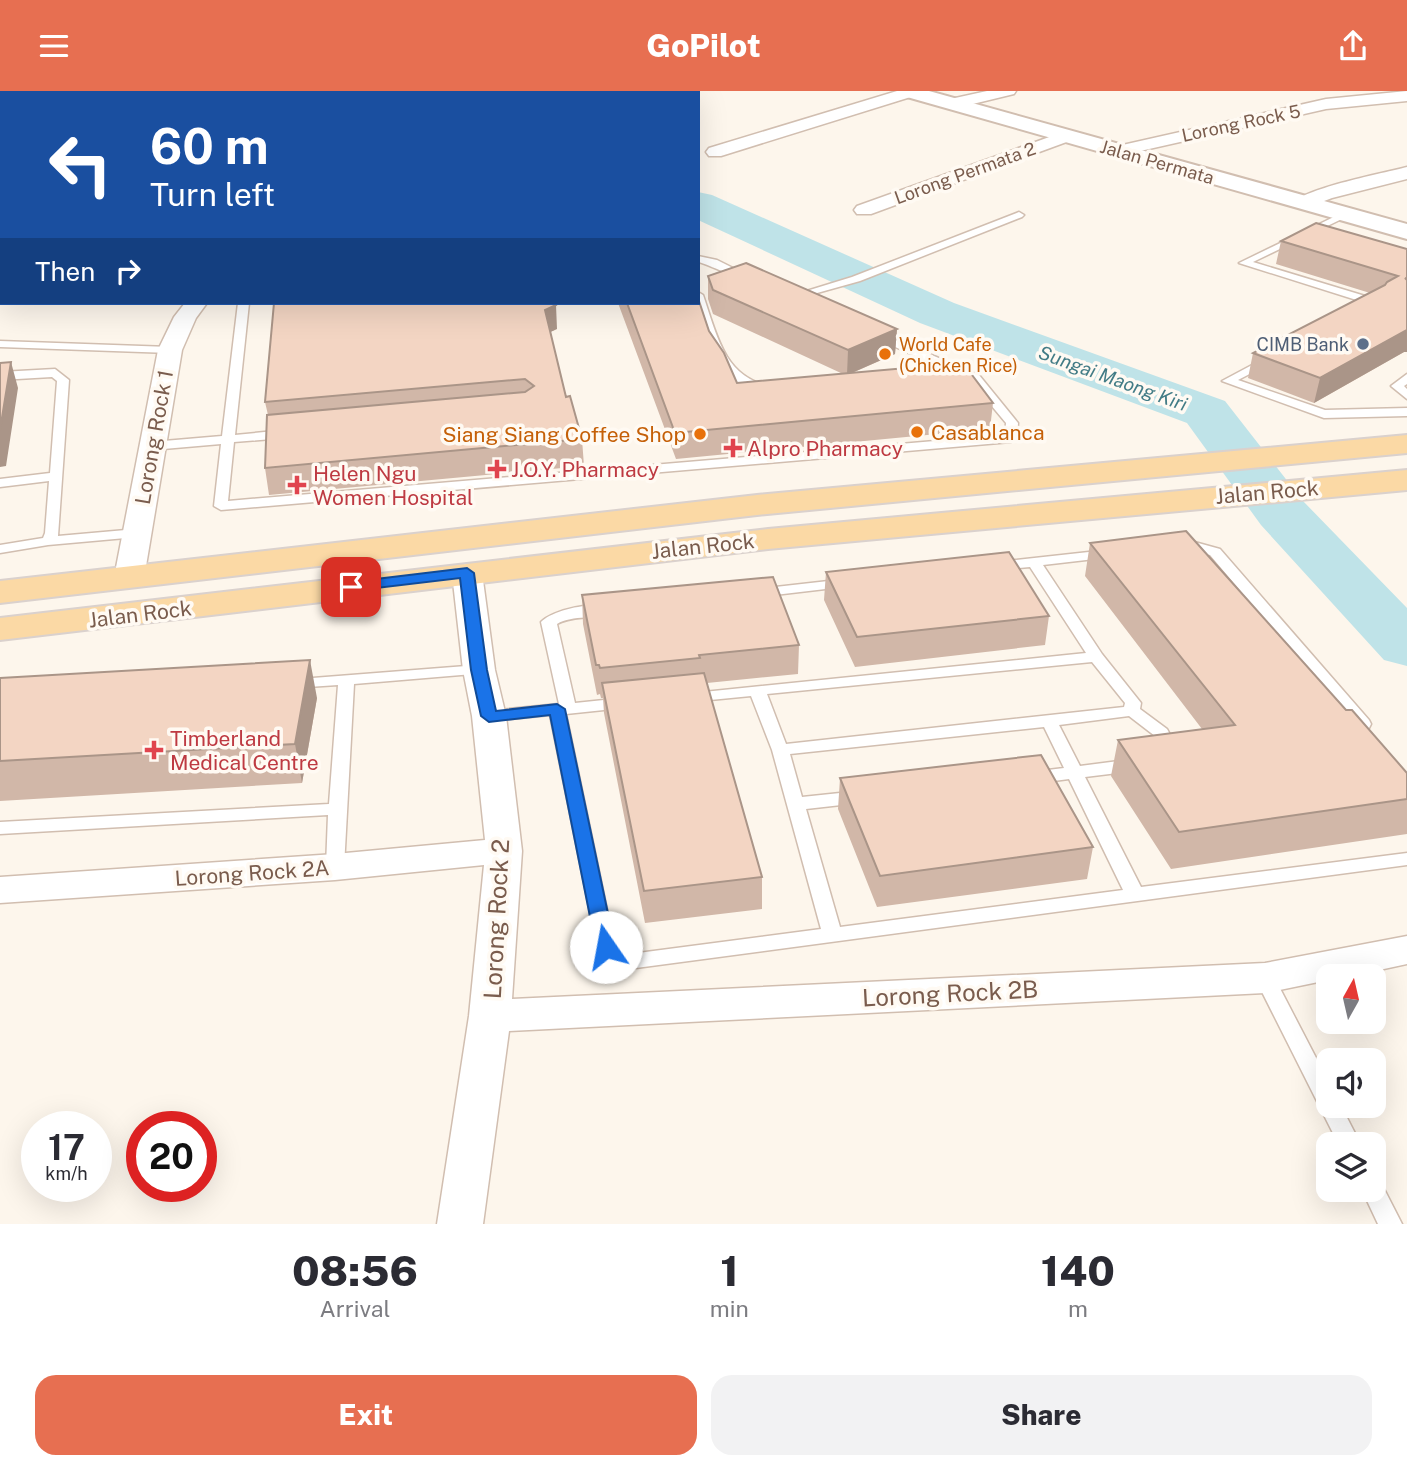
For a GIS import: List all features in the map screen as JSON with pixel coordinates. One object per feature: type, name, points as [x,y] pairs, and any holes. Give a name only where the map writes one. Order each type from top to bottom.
[{"type":"main road","name":"Jalan Rock","points":[[5,595],[129,578],[757,505],[1407,444]]},
{"type":"main road","name":"Jalan Rock","points":[[0,629],[782,538],[1407,480]]},
{"type":"main road","points":[[0,640],[56,624]]},
{"type":"street","points":[[952,104],[1008,91]]},
{"type":"street","points":[[715,152],[909,92]]},
{"type":"street","name":"Jalan Permata","points":[[909,92],[1407,232]]},
{"type":"street","name":"Lorong Rock 5","points":[[1118,151],[1325,104],[1407,96]]},
{"type":"street","name":"Lorong Permata 2","points":[[863,210],[1066,136]]},
{"type":"street","points":[[1303,203],[1325,194],[1407,173]]},
{"type":"street","name":"Lorong Rock 1","points":[[129,578],[170,350],[185,317],[194,305]]},
{"type":"street","name":"Lorong Rock 2","points":[[460,1224],[490,1016],[504,851],[489,716],[479,670],[467,573]]},
{"type":"street","name":"Lorong Rock 2A","points":[[0,890],[335,867],[504,851]]},
{"type":"street","name":"Lorong Rock 2B","points":[[490,1016],[1265,978],[1407,950]]},
{"type":"lane","points":[[817,308],[786,295],[856,279],[1019,215]]},
{"type":"lane","points":[[1345,215],[1244,263],[1371,301],[1371,307],[1360,313]]},
{"type":"lane","points":[[1314,231],[1327,235]]},
{"type":"lane","points":[[700,259],[713,262],[758,282]]},
{"type":"lane","points":[[700,300],[720,355],[734,378],[751,387],[774,390]]},
{"type":"lane","points":[[243,305],[221,506],[1011,438],[1013,423],[975,378],[867,331]]},
{"type":"lane","points":[[0,344],[170,350]]},
{"type":"lane","points":[[1276,356],[1228,381],[1324,414],[1407,412]]},
{"type":"lane","points":[[929,373],[955,370]]},
{"type":"lane","points":[[0,376],[55,373],[63,380],[52,533],[48,541]]},
{"type":"lane","points":[[1407,378],[1397,386],[1407,395]]},
{"type":"lane","points":[[152,446],[296,433]]},
{"type":"lane","points":[[0,484],[56,475]]},
{"type":"lane","points":[[0,549],[48,541],[137,533]]},
{"type":"lane","points":[[1164,548],[1191,545],[1215,552],[1372,734]]},
{"type":"lane","points":[[978,568],[1125,552]]},
{"type":"lane","points":[[1034,562],[1096,657],[1133,703],[1132,711]]},
{"type":"lane","points":[[742,594],[867,580]]},
{"type":"lane","points":[[617,608],[562,614],[549,622],[606,947],[636,961],[1407,859]]},
{"type":"lane","points":[[674,698],[1096,657]]},
{"type":"lane","points":[[277,684],[479,670]]},
{"type":"lane","points":[[335,867],[346,680]]},
{"type":"lane","points":[[757,691],[780,750],[832,934]]},
{"type":"lane","points":[[489,716],[633,702]]},
{"type":"lane","points":[[780,750],[1132,711],[1156,727],[1168,743],[1170,757],[1154,762],[1009,781]]},
{"type":"lane","points":[[1049,721],[1136,896]]},
{"type":"lane","points":[[796,804],[876,795]]},
{"type":"lane","points":[[0,828],[337,809]]},
{"type":"lane","points":[[1265,978],[1316,1078]]},
{"type":"lane","points":[[1379,1202],[1390,1224]]},
{"type":"building","points":[[1316,223],[1407,249],[1407,330],[1320,378],[1253,353],[1398,276],[1281,241]]},
{"type":"building","points":[[746,263],[897,329],[848,350],[713,290],[708,276]]},
{"type":"building","points":[[700,304],[709,331],[724,353],[737,383],[963,363],[993,403],[675,433],[628,305]]},
{"type":"building","points":[[274,305],[556,305],[545,310],[566,397],[570,396],[582,439],[265,468],[267,415],[525,392],[534,386],[525,379],[265,402]]},
{"type":"building","points":[[11,362],[0,430],[0,363]]},
{"type":"building","points":[[1186,531],[1346,710],[1352,710],[1407,773],[1407,799],[1179,832],[1118,740],[1235,725],[1090,543]]},
{"type":"building","points":[[1009,552],[1049,616],[857,637],[826,572]]},
{"type":"building","points":[[773,577],[799,645],[600,668],[596,665],[582,595]]},
{"type":"building","points":[[310,660],[295,744],[0,761],[0,678]]},
{"type":"building","points":[[704,673],[762,877],[644,891],[602,683]]},
{"type":"building","points":[[1041,755],[1093,847],[880,876],[840,778]]},
{"type":"waterway","name":"Sungai Maong Kiri","points":[[700,205],[937,313],[1206,412],[1282,513],[1407,646]]},
{"type":"place","name":"CIMB Bank","points":[[1363,344]]},
{"type":"place","name":"World Cafe (Chicken Rice)","points":[[885,354]]},
{"type":"place","name":"Casablanca","points":[[917,432]]},
{"type":"place","name":"Siang Siang Coffee Shop","points":[[700,434]]},
{"type":"place","name":"Alpro Pharmacy","points":[[733,448]]},
{"type":"place","name":"J.O.Y. Pharmacy","points":[[497,469]]},
{"type":"place","name":"Helen Ngu Women Hospital","points":[[297,485]]},
{"type":"place","name":"Timberland Medical Centre","points":[[154,750]]},
{"type":"route","points":[[351,587],[467,573],[479,670],[489,716],[557,709],[606,947]]}]
